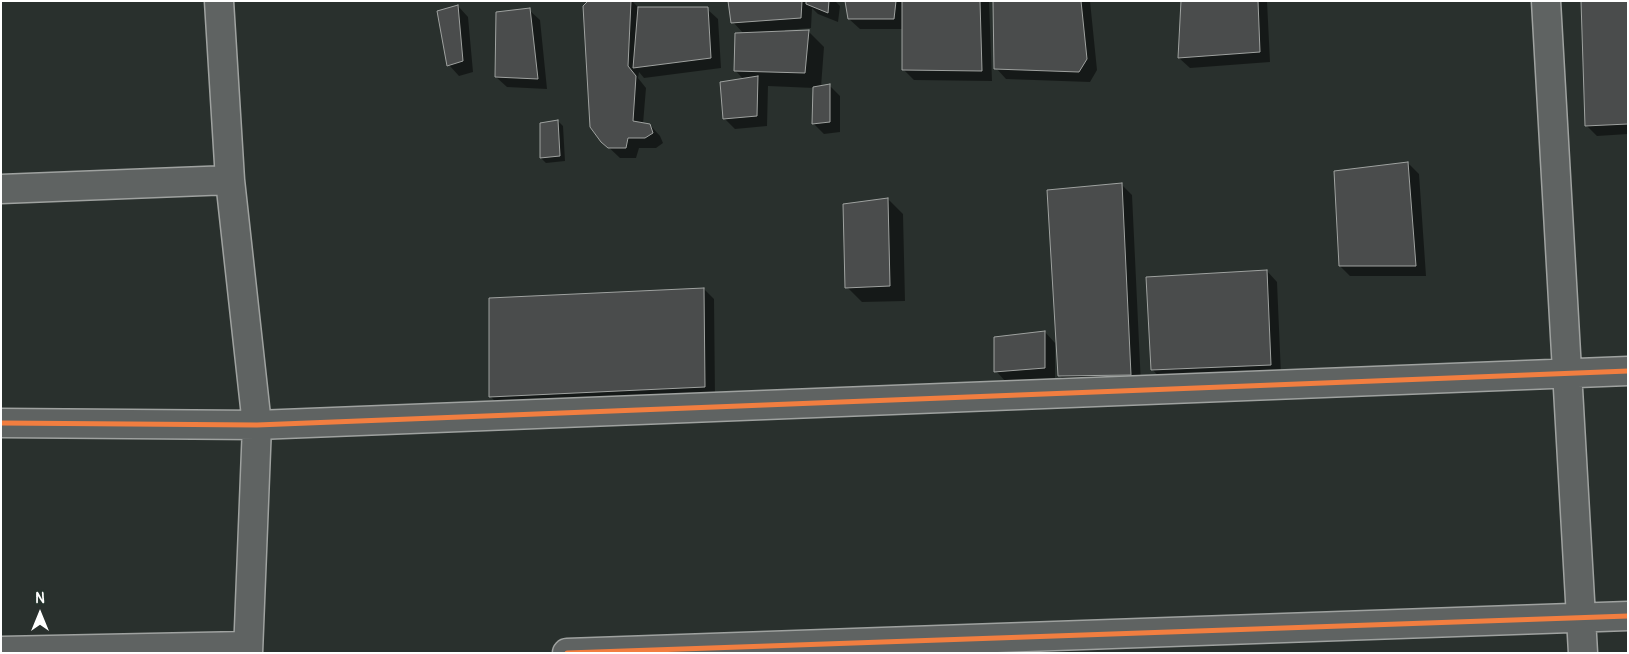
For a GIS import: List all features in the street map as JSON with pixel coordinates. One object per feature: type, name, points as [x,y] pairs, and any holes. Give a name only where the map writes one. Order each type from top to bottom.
[{"type":"street","points":[[1,651],[248,649],[257,425],[230,180],[218,1]]},
{"type":"street","points":[[1546,1],[1582,653]]},
{"type":"street","points":[[1,189],[230,180]]},
{"type":"street","points":[[1,423],[257,425],[1628,372]]},
{"type":"street","points":[[567,653],[1628,616]]},
{"type":"building","points":[[588,1],[631,1],[628,66],[636,76],[633,121],[650,124],[653,133],[645,138],[628,138],[626,148],[608,148],[590,127],[583,6]]},
{"type":"building","points":[[728,1],[802,1],[801,18],[731,23]]},
{"type":"building","points":[[806,1],[829,1],[828,13],[806,4]]},
{"type":"building","points":[[845,1],[896,1],[894,19],[848,19]]},
{"type":"building","points":[[902,1],[980,1],[982,71],[902,70]]},
{"type":"building","points":[[993,1],[1081,1],[1087,59],[1079,72],[994,69]]},
{"type":"building","points":[[1181,1],[1258,1],[1260,52],[1178,58]]},
{"type":"building","points":[[1581,1],[1628,1],[1628,124],[1585,126]]},
{"type":"building","points":[[458,5],[463,61],[447,66],[437,11]]},
{"type":"building","points":[[638,7],[708,7],[711,58],[633,68]]},
{"type":"building","points":[[530,8],[538,79],[495,77],[496,12]]},
{"type":"building","points":[[809,30],[805,73],[734,71],[735,33]]},
{"type":"building","points":[[758,76],[757,116],[723,119],[720,82]]},
{"type":"building","points":[[830,84],[830,122],[812,124],[813,87]]},
{"type":"building","points":[[558,120],[560,156],[540,158],[540,123]]},
{"type":"building","points":[[1408,162],[1416,266],[1339,266],[1334,171]]},
{"type":"building","points":[[1122,183],[1131,375],[1058,376],[1047,190]]},
{"type":"building","points":[[888,198],[890,286],[845,288],[843,204]]},
{"type":"building","points":[[1267,270],[1271,365],[1151,370],[1146,277]]},
{"type":"building","points":[[704,288],[705,387],[489,397],[489,298]]},
{"type":"building","points":[[1045,331],[1045,368],[994,372],[994,337]]},
{"type":"cycle path","points":[[1,423],[257,425],[1628,371]]},
{"type":"cycle path","points":[[567,653],[1628,616]]}]
